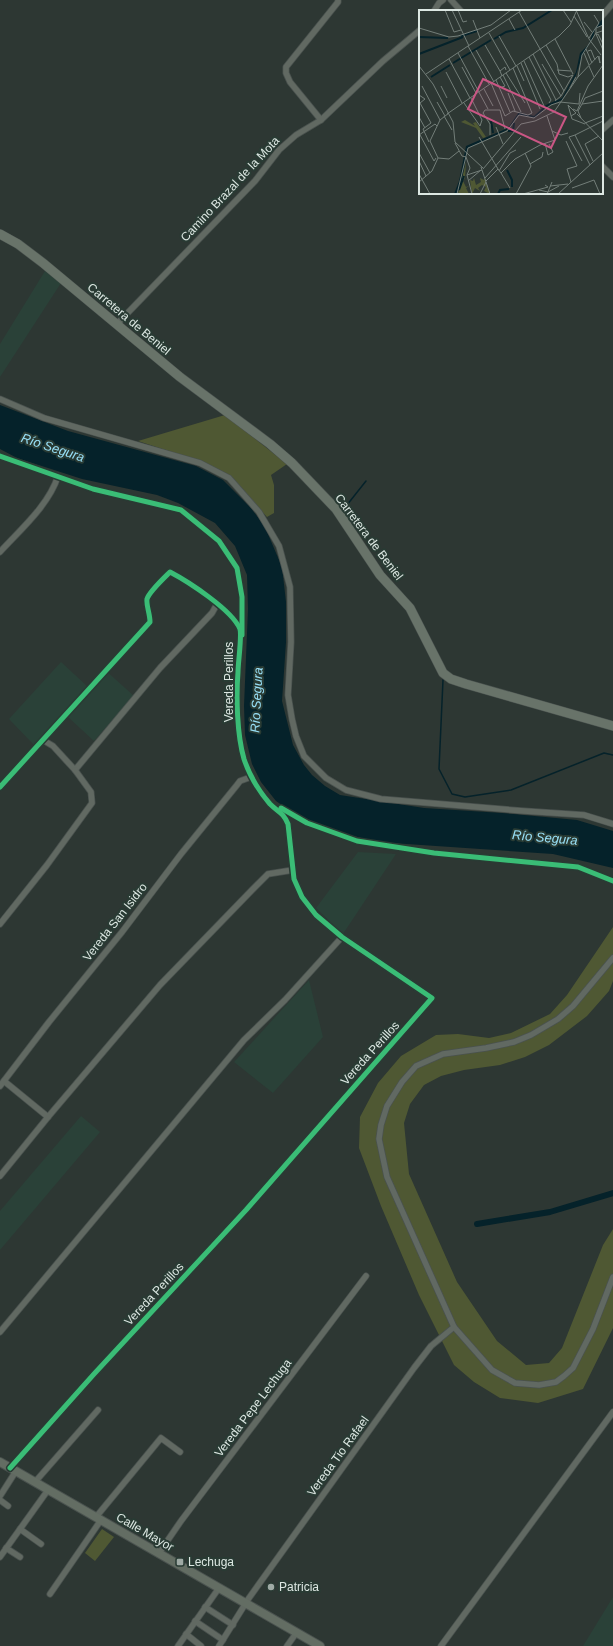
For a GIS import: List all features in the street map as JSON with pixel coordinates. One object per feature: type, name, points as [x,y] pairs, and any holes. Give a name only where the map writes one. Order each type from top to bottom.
[{"type":"main road","name":"Carretera de Beniel","points":[[0,234],[18,244],[35,257],[186,381],[279,451],[328,501],[380,575],[410,608],[439,667],[446,676],[459,682],[613,726]]},
{"type":"main road","name":"Calle Mayor","points":[[0,1462],[320,1646]]},
{"type":"street","points":[[321,120],[290,82],[286,73],[286,67],[338,2],[338,0]]},
{"type":"street","points":[[435,10],[443,0]]},
{"type":"street","points":[[451,0],[460,10]]},
{"type":"street","points":[[603,15],[613,3]]},
{"type":"street","name":"Camino Brazal de la Mota","points":[[117,324],[255,181],[279,150],[296,135],[321,120],[383,61],[419,31]]},
{"type":"street","points":[[603,129],[613,120]]},
{"type":"street","points":[[603,167],[613,177]]},
{"type":"street","points":[[0,399],[44,418],[200,463],[229,478],[259,512],[279,546],[290,587],[291,642],[288,696],[296,736],[304,756],[326,778],[346,790],[381,799],[524,812],[584,815],[613,824]]},
{"type":"street","points":[[0,552],[32,518],[50,495],[58,476]]},
{"type":"street","points":[[0,787],[150,622],[147,599],[170,572],[217,604],[212,612],[160,668],[75,770]]},
{"type":"street","name":"Vereda Perillos","points":[[13,1469],[94,1374],[246,1210],[432,998],[342,938],[316,915],[302,897],[294,880],[290,840],[286,819],[284,815],[264,797],[251,777],[244,758],[239,730],[237,680],[240,630],[231,616],[217,604]]},
{"type":"street","points":[[0,924],[47,865],[92,803],[91,792],[75,770],[53,746],[43,740]]},
{"type":"street","name":"Vereda San Isidro","points":[[2,1083],[240,781],[251,777]]},
{"type":"street","points":[[0,1176],[160,985],[268,874],[293,870]]},
{"type":"street","points":[[0,1332],[244,1040],[285,1000],[342,938]]},
{"type":"street","points":[[613,958],[581,997],[558,1019],[531,1035],[514,1042],[486,1048],[443,1054],[416,1066],[402,1082],[387,1106],[381,1125],[379,1139],[387,1177],[454,1327],[492,1370],[515,1383],[539,1385],[556,1382],[573,1368],[592,1329],[613,1278]]},
{"type":"street","points":[[2,1083],[48,1117]]},
{"type":"street","name":"Vereda Pepe Lechuga","points":[[159,1553],[181,1521],[366,1276]]},
{"type":"street","name":"Vereda Tio Rafael","points":[[219,1646],[246,1604],[430,1346],[454,1327]]},
{"type":"street","points":[[35,1482],[98,1410]]},
{"type":"street","points":[[441,1646],[613,1412]]},
{"type":"street","points":[[50,1594],[98,1519],[161,1438],[180,1452]]},
{"type":"street","points":[[0,1496],[13,1469]]},
{"type":"street","points":[[0,1557],[48,1490]]},
{"type":"street","points":[[0,1500],[8,1506]]},
{"type":"street","points":[[20,1529],[41,1544]]},
{"type":"street","points":[[6,1548],[20,1557]]},
{"type":"street","points":[[178,1646],[219,1588]]},
{"type":"street","points":[[205,1607],[233,1625]]},
{"type":"street","points":[[195,1621],[223,1640]]},
{"type":"street","points":[[287,1646],[297,1632]]},
{"type":"street","points":[[186,1634],[201,1646]]},
{"type":"shaded area","points":[[45,271],[61,283],[0,377],[0,344]]},
{"type":"shaded area","points":[[61,662],[88,687],[104,669],[134,696],[94,741],[68,717],[34,745],[9,719]]},
{"type":"shaded area","points":[[358,852],[396,854],[343,934],[316,908]]},
{"type":"shaded area","points":[[309,980],[323,1037],[273,1093],[234,1062]]},
{"type":"shaded area","points":[[81,1116],[100,1132],[0,1250],[0,1211]]},
{"type":"shaded area","points":[[613,1597],[613,1646],[583,1646]]},
{"type":"green space","points":[[225,415],[287,464],[271,475],[274,485],[274,513],[267,517],[233,480],[208,464],[138,441]]},
{"type":"green space","points":[[613,927],[613,981],[609,991],[587,1016],[549,1045],[525,1057],[500,1065],[464,1070],[441,1076],[424,1085],[410,1104],[404,1123],[409,1174],[457,1282],[497,1341],[526,1365],[549,1363],[562,1348],[603,1245],[613,1229],[613,1328],[583,1389],[538,1403],[500,1398],[474,1382],[454,1365],[419,1295],[381,1206],[359,1148],[360,1117],[378,1083],[401,1056],[436,1035],[458,1034],[489,1038],[511,1033],[550,1014],[567,995]]},
{"type":"green space","points":[[102,1529],[114,1537],[95,1561],[85,1553]]},
{"type":"water","name":"Río Segura","points":[[0,405],[68,431],[196,466],[223,480],[251,508],[265,527],[282,567],[286,602],[286,642],[282,701],[293,745],[304,765],[312,775],[325,786],[340,795],[424,808],[577,820],[613,831],[613,868],[553,854],[377,842],[330,830],[299,817],[276,801],[261,782],[252,764],[245,735],[244,706],[248,609],[247,575],[235,546],[215,523],[178,503],[157,495],[82,479],[17,458],[0,449]]},
{"type":"waterway","points":[[343,510],[366,481]]},
{"type":"waterway","points":[[443,680],[439,769],[452,794],[465,797],[511,790],[604,753],[613,755]]},
{"type":"waterway","points":[[477,1224],[550,1212],[613,1193]]},
{"type":"cycle path","points":[[0,456],[93,489],[181,510],[219,541],[237,568],[242,597],[242,635]]},
{"type":"cycle path","points":[[0,787],[150,622],[147,604],[148,596],[170,572],[188,582],[219,605],[228,613],[240,629],[241,637],[237,682],[237,704],[238,728],[244,759],[249,772],[262,794],[270,804],[280,812],[288,824],[294,879],[302,897],[316,915],[342,937],[432,998],[246,1210],[94,1374],[10,1468]]},
{"type":"cycle path","points":[[281,808],[307,823],[357,841],[434,853],[578,867],[613,881]]},
{"type":"place","name":"Lechuga","points":[[180,1562]]},
{"type":"place","name":"Patricia","points":[[271,1587]]}]
